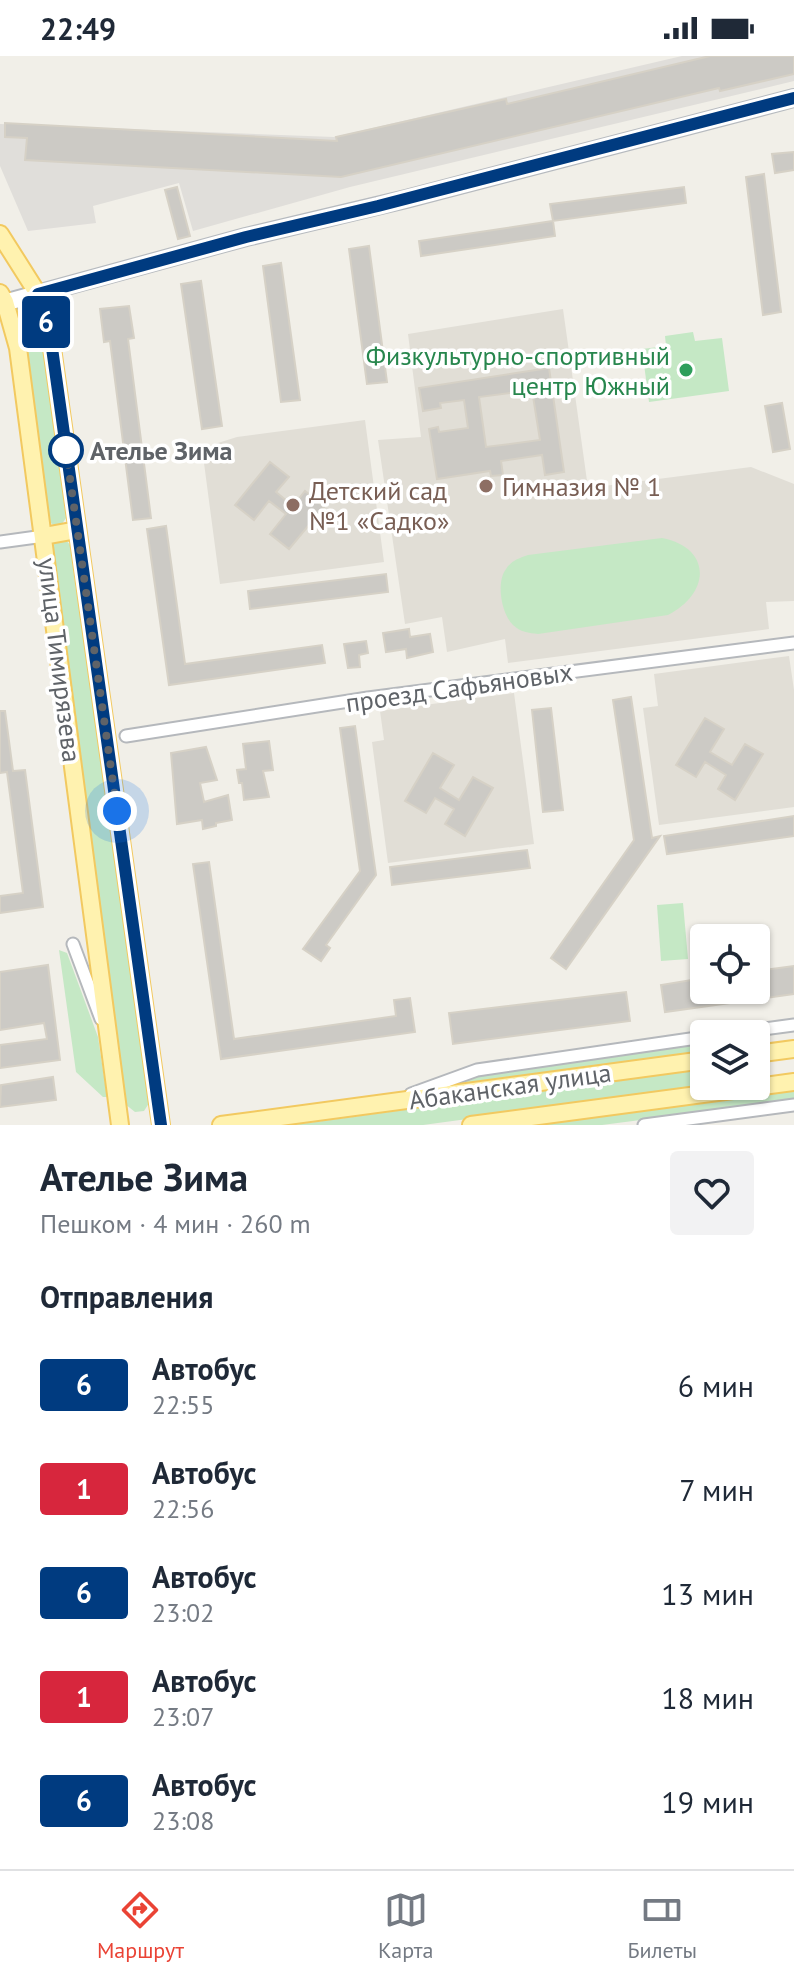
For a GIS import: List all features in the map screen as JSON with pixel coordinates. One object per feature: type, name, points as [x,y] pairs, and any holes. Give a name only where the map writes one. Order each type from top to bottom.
[{"type":"main road","name":"улица Тимирязева","points":[[0,234],[38,294],[51,341],[161,1125]]},
{"type":"main road","name":"улица Тимирязева","points":[[2,299],[18,348],[120,1125]]},
{"type":"main road","points":[[44,536],[77,530]]},
{"type":"main road","points":[[770,1052],[794,1049]]},
{"type":"main road","name":"Абаканская улица","points":[[221,1125],[690,1062]]},
{"type":"main road","name":"Абаканская улица","points":[[471,1125],[794,1082]]},
{"type":"street","points":[[2,299],[38,294],[246,237],[378,206],[794,98]]},
{"type":"street","points":[[0,542],[44,536]]},
{"type":"street","name":"проезд Сафьяновых","points":[[126,736],[368,698],[794,643]]},
{"type":"street","points":[[73,944],[109,1038]]},
{"type":"street","points":[[770,1028],[794,1025]]},
{"type":"street","points":[[391,1102],[477,1070],[690,1039]]},
{"type":"street","points":[[644,1125],[794,1105]]},
{"type":"shaded area","points":[[682,56],[794,56],[794,81],[350,187],[193,231],[179,183],[93,206],[96,223],[28,231],[0,166],[0,124],[334,137]]},
{"type":"shaded area","name":"Гимназия № 1","points":[[563,309],[588,488],[751,467],[794,484],[794,601],[766,602],[769,629],[508,663],[505,639],[447,652],[442,617],[405,624],[378,440],[421,437],[408,334]]},
{"type":"shaded area","name":"Детский сад №1 «Cадко»","points":[[365,420],[384,562],[220,584],[202,448],[237,437]]},
{"type":"shaded area","points":[[789,656],[794,690],[794,807],[659,825],[643,708],[658,706],[654,674]]},
{"type":"shaded area","points":[[514,693],[534,844],[388,863],[372,742],[384,740],[380,711]]},
{"type":"green space","points":[[18,303],[32,303],[41,331],[66,518],[60,527],[47,519],[14,310]]},
{"type":"green space","name":"Физкультурно-спортивный центр Южный","points":[[693,332],[695,341],[722,338],[729,391],[649,402],[642,349],[666,346],[665,336]]},
{"type":"green space","points":[[662,538],[679,543],[690,551],[700,572],[692,596],[668,615],[538,634],[519,629],[505,613],[501,582],[508,566],[518,559],[528,555]]},
{"type":"green space","points":[[66,540],[70,545],[76,590],[81,602],[151,1100],[144,1111],[135,1112],[125,1104],[51,547],[54,542]]},
{"type":"green space","points":[[683,903],[688,959],[661,961],[657,905]]},
{"type":"green space","points":[[59,950],[67,953],[98,1037],[107,1097],[103,1097],[76,1072]]},
{"type":"green space","points":[[690,1045],[690,1058],[431,1093],[486,1072]]},
{"type":"green space","points":[[690,1071],[690,1089],[423,1125],[293,1125]]},
{"type":"green space","points":[[794,1087],[794,1100],[602,1125],[500,1125],[693,1100],[770,1100],[770,1090]]},
{"type":"building","points":[[710,56],[794,56],[794,74],[720,91],[719,88],[341,177],[25,160],[27,138],[5,137],[5,123],[337,141],[336,137],[506,99],[507,104]]},
{"type":"building","points":[[794,152],[794,170],[775,173],[772,154]]},
{"type":"building","points":[[764,174],[781,312],[763,315],[746,177]]},
{"type":"building","points":[[177,187],[190,236],[178,239],[165,190]]},
{"type":"building","points":[[684,187],[686,203],[553,221],[550,204]]},
{"type":"building","points":[[553,221],[555,236],[421,256],[419,241]]},
{"type":"building","points":[[369,246],[387,382],[367,384],[349,249]]},
{"type":"building","points":[[281,263],[300,400],[281,402],[263,266]]},
{"type":"building","points":[[201,281],[222,426],[202,429],[181,284]]},
{"type":"building","points":[[129,306],[134,338],[128,339],[151,518],[133,520],[110,341],[104,342],[100,309]]},
{"type":"building","points":[[549,368],[564,472],[545,475],[542,455],[501,461],[503,475],[491,476],[490,471],[437,479],[429,429],[438,427],[439,432],[468,428],[464,400],[440,403],[441,408],[423,411],[419,388]],"holes":[[[532,390],[540,440],[486,447],[479,397]]]},
{"type":"building","points":[[782,403],[790,449],[773,452],[765,406]]},
{"type":"building","points":[[270,462],[289,477],[276,492],[293,506],[305,491],[324,507],[289,549],[270,534],[286,514],[269,501],[254,520],[235,505]]},
{"type":"building","points":[[166,526],[185,664],[322,645],[325,663],[169,685],[147,529]]},
{"type":"building","points":[[386,574],[388,592],[250,609],[248,591]]},
{"type":"building","points":[[409,629],[410,637],[430,634],[433,652],[407,658],[406,649],[386,652],[383,633]]},
{"type":"building","points":[[366,641],[368,653],[359,655],[360,667],[348,668],[344,644]]},
{"type":"building","points":[[631,697],[652,838],[660,836],[566,969],[551,958],[634,840],[613,700]]},
{"type":"building","points":[[551,708],[563,810],[543,812],[532,710]]},
{"type":"building","points":[[0,711],[5,711],[13,771],[25,770],[43,907],[0,913],[0,896],[23,893],[7,772],[0,773]]},
{"type":"building","points":[[705,718],[724,729],[710,752],[732,765],[745,744],[763,754],[735,800],[718,789],[726,775],[705,762],[696,777],[676,765]]},
{"type":"building","points":[[355,726],[376,875],[326,945],[330,948],[321,961],[303,949],[360,871],[340,728]]},
{"type":"building","points":[[269,741],[273,770],[263,771],[269,797],[244,800],[237,770],[246,769],[243,744]]},
{"type":"building","points":[[206,747],[217,780],[200,783],[204,802],[228,795],[232,820],[203,829],[202,820],[177,824],[171,753]]},
{"type":"building","points":[[433,753],[454,765],[440,788],[459,800],[473,777],[493,788],[465,836],[445,824],[454,809],[435,798],[426,813],[405,801]]},
{"type":"building","points":[[794,816],[794,836],[667,854],[664,836]]},
{"type":"building","points":[[527,850],[530,868],[392,885],[390,867]]},
{"type":"building","points":[[209,862],[234,1039],[396,1016],[394,1000],[410,998],[415,1032],[221,1059],[193,864]]},
{"type":"building","points":[[48,965],[60,1060],[0,1068],[0,1045],[47,1039],[44,1023],[0,1030],[0,972]]},
{"type":"building","points":[[794,966],[794,994],[770,997],[770,969]]},
{"type":"building","points":[[690,980],[690,1004],[722,1004],[665,1012],[661,985]]},
{"type":"building","points":[[626,992],[630,1021],[453,1044],[449,1013]]},
{"type":"building","points":[[53,1077],[56,1100],[0,1107],[1,1085]]},
{"type":"bus line","name":"6","points":[[161,1125],[51,341],[38,294],[246,237],[331,218],[794,98]]},
{"type":"place","name":"Физкультурно-спортивный центр Южный","points":[[686,370]]},
{"type":"place","name":"Ателье Зима","points":[[66,450]]},
{"type":"place","name":"Гимназия № 1","points":[[486,486]]},
{"type":"place","name":"Детский сад №1 «Cадко»","points":[[293,505]]},
{"type":"route","points":[[66,450],[64,436],[117,811]]}]
